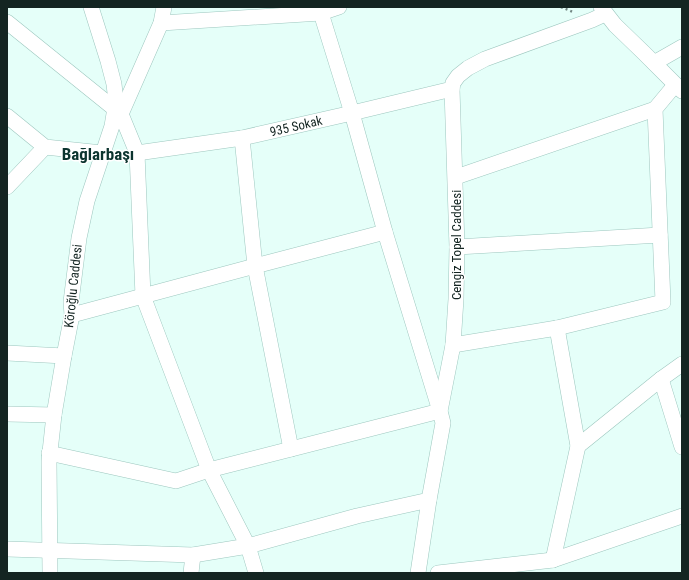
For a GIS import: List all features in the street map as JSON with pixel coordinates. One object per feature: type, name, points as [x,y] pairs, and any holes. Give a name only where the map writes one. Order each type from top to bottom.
[{"type":"street","name":"Köroğlu Caddesi","points":[[50,573],[49,453],[54,415],[72,316],[71,302],[79,238],[87,201],[102,153],[118,112],[114,84],[91,7]]},
{"type":"street","points":[[118,112],[161,23],[164,7]]},
{"type":"street","points":[[161,23],[321,13],[339,7]]},
{"type":"street","points":[[452,89],[453,83],[458,76],[468,68],[485,59],[592,20],[603,10],[615,25],[679,88],[655,110],[456,176]]},
{"type":"street","points":[[49,453],[176,481],[209,470],[440,411],[321,13]]},
{"type":"street","points":[[7,22],[118,112],[137,153],[143,296],[209,470],[248,546],[256,573]]},
{"type":"street","points":[[654,63],[682,47]]},
{"type":"street","name":"935 Sokak","points":[[137,153],[242,138],[452,89]]},
{"type":"street","name":"Cengiz Topel Caddesi","points":[[418,573],[428,500],[443,423],[440,411],[453,345],[457,247],[456,176],[452,89]]},
{"type":"street","points":[[453,345],[557,328],[663,302],[655,110]]},
{"type":"street","points":[[7,116],[44,147],[102,153]]},
{"type":"street","points":[[242,138],[255,266],[292,449]]},
{"type":"street","points":[[7,187],[44,147]]},
{"type":"street","points":[[72,316],[386,232]]},
{"type":"street","points":[[457,247],[660,235]]},
{"type":"street","points":[[553,560],[578,446],[557,328]]},
{"type":"street","points":[[7,353],[64,356]]},
{"type":"street","points":[[578,446],[661,379],[682,364]]},
{"type":"street","points":[[661,379],[682,447]]},
{"type":"street","points":[[7,414],[54,415]]},
{"type":"street","points":[[7,549],[193,555],[248,546],[357,516],[428,500]]},
{"type":"street","points":[[438,573],[553,560],[682,516]]},
{"type":"street","points":[[191,573],[193,555]]},
{"type":"district","name":"Bağlarbaşı","points":[[98,154]]}]
